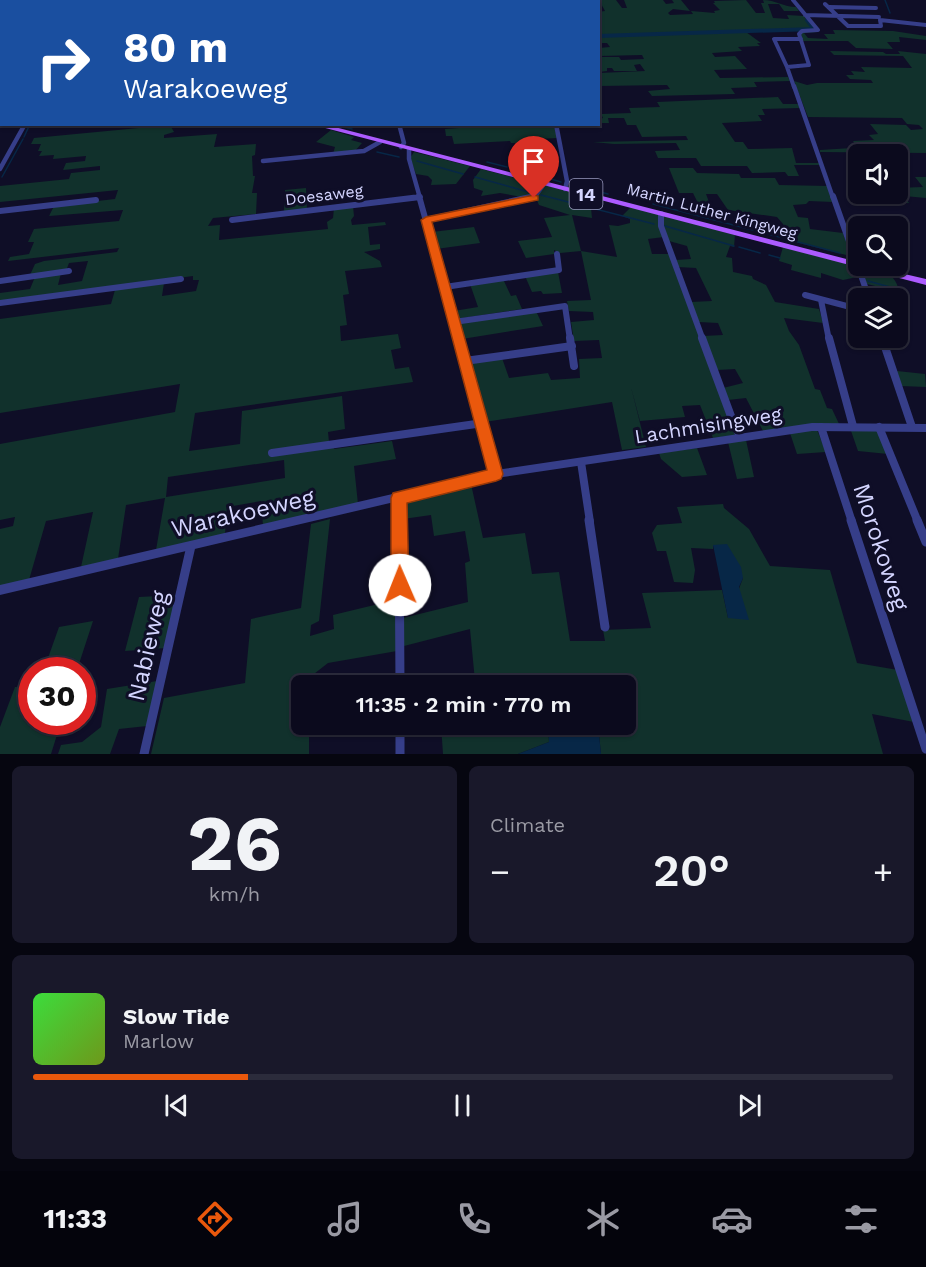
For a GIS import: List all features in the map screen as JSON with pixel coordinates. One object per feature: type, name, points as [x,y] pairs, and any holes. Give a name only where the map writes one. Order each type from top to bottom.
[{"type":"main road","name":"Martin Luther Kingweg","points":[[320,126],[848,262]]},
{"type":"main road","name":"Martin Luther Kingweg","points":[[902,276],[926,282]]},
{"type":"street","points":[[787,67],[810,64],[799,34],[818,30],[793,0]]},
{"type":"street","points":[[873,0],[876,8],[880,19],[881,26],[846,25],[827,6],[876,8]]},
{"type":"street","points":[[805,15],[880,19],[926,25]]},
{"type":"street","points":[[801,39],[774,39],[787,67],[848,237]]},
{"type":"street","points":[[0,169],[24,126]]},
{"type":"street","points":[[400,126],[496,474]]},
{"type":"street","points":[[556,126],[567,181],[565,189]]},
{"type":"street","points":[[262,161],[364,151],[380,142]]},
{"type":"street","points":[[426,220],[534,198],[544,184]]},
{"type":"street","name":"Doesaweg","points":[[232,220],[420,197]]},
{"type":"street","points":[[0,211],[96,200]]},
{"type":"street","points":[[662,214],[661,226],[735,427],[741,437]]},
{"type":"street","points":[[445,287],[559,270],[557,254]]},
{"type":"street","points":[[0,281],[69,272]]},
{"type":"street","points":[[0,303],[181,279]]},
{"type":"street","points":[[805,296],[848,307]]},
{"type":"street","points":[[821,300],[853,426]]},
{"type":"street","points":[[454,321],[565,306],[574,366]]},
{"type":"street","points":[[465,361],[572,346]]},
{"type":"street","points":[[885,348],[912,428]]},
{"type":"street","points":[[272,453],[483,423]]},
{"type":"street","name":"Lachmisingweg","points":[[496,474],[821,427],[926,428]]},
{"type":"street","name":"Morokoweg","points":[[821,427],[926,748]]},
{"type":"street","points":[[879,427],[926,542]]},
{"type":"street","points":[[581,462],[605,627]]},
{"type":"street","name":"Warakoeweg","points":[[0,590],[496,474]]},
{"type":"street","points":[[399,498],[400,675]]},
{"type":"street","name":"Nabieweg","points":[[144,754],[191,546]]},
{"type":"street","points":[[400,735],[400,754]]},
{"type":"green space","points":[[600,0],[616,0],[622,8],[627,8],[624,0],[663,0],[666,4],[674,3],[672,0],[681,0],[690,11],[673,9],[668,13],[670,15],[693,14],[691,11],[715,13],[714,11],[720,10],[713,3],[714,1],[746,0],[756,13],[765,13],[761,3],[767,0],[796,7],[799,11],[784,11],[779,4],[768,4],[773,18],[789,19],[787,15],[804,16],[814,29],[746,32],[761,43],[757,43],[760,46],[738,47],[742,51],[712,53],[715,57],[735,56],[747,69],[714,70],[720,78],[788,77],[790,81],[754,82],[757,87],[731,88],[735,94],[652,96],[648,91],[670,89],[667,85],[600,86],[600,73],[645,71],[640,64],[634,65],[637,71],[614,71],[612,68],[607,68],[607,71],[600,72],[600,57],[619,57],[621,60],[644,59],[642,55],[600,56],[600,48],[610,47],[607,43],[600,43],[600,12],[605,11]]},
{"type":"green space","points":[[833,30],[893,31],[926,36],[926,40],[899,37],[900,42],[887,42],[893,49],[856,48],[848,41],[803,41],[800,32],[818,32],[804,33],[808,38],[828,39],[824,34],[835,34]]},
{"type":"green space","points":[[830,51],[900,54],[898,51],[926,54],[926,153],[908,153],[908,144],[855,144],[853,141],[874,140],[869,135],[878,134],[870,124],[906,125],[911,130],[923,129],[919,125],[907,124],[902,118],[808,117],[794,81],[807,85],[873,83],[871,80],[850,79],[846,75],[854,75],[851,71],[865,72],[861,67],[912,68],[903,56],[834,55]]},
{"type":"green space","points":[[778,97],[783,104],[799,104],[800,108],[762,109],[765,115],[758,115],[762,121],[722,123],[735,142],[743,142],[748,149],[792,148],[796,163],[819,163],[820,165],[794,165],[799,176],[788,176],[785,172],[752,173],[747,166],[701,166],[696,158],[658,158],[655,151],[680,150],[676,143],[593,142],[688,140],[686,136],[642,137],[636,125],[627,125],[624,118],[608,118],[609,123],[600,123],[600,119],[603,118],[601,114],[631,113],[629,108],[660,107],[657,102]]},
{"type":"green space","points":[[171,126],[174,132],[164,135],[164,138],[217,134],[214,147],[256,144],[255,155],[252,156],[253,176],[255,176],[252,193],[257,193],[256,214],[213,218],[208,226],[220,225],[219,240],[328,229],[327,222],[333,218],[334,208],[353,206],[352,225],[385,222],[386,225],[368,227],[370,245],[380,244],[380,249],[364,252],[380,261],[382,267],[345,271],[349,294],[343,295],[347,325],[340,326],[341,341],[398,334],[401,348],[391,350],[395,369],[409,367],[413,382],[195,413],[189,451],[240,444],[242,411],[342,396],[345,429],[328,432],[329,442],[333,441],[334,449],[392,441],[396,459],[354,466],[358,504],[263,526],[261,501],[227,507],[225,534],[156,550],[165,498],[126,505],[118,559],[81,567],[93,512],[46,521],[29,580],[0,587],[0,529],[13,526],[15,517],[0,520],[0,444],[175,412],[180,384],[0,413],[0,319],[111,304],[115,290],[164,283],[162,296],[196,291],[199,280],[193,280],[193,276],[0,302],[0,293],[30,289],[35,277],[61,273],[58,285],[82,281],[88,261],[69,263],[66,271],[30,275],[35,264],[117,252],[119,248],[8,261],[10,257],[29,254],[34,242],[28,242],[34,229],[119,221],[123,210],[49,216],[54,206],[115,199],[118,190],[0,202],[0,186],[69,179],[71,173],[100,170],[100,166],[63,170],[66,163],[85,161],[86,156],[53,159],[54,155],[39,156],[42,151],[38,151],[41,144],[31,144],[34,138]],"holes":[[[284,460],[285,478],[166,497],[168,477]]]},
{"type":"green space","points":[[458,126],[554,126],[557,138],[539,139],[543,148],[535,149],[537,153],[526,153],[522,143],[511,143],[510,141],[454,144],[452,136],[446,136],[445,129],[459,128]]},
{"type":"green space","points":[[331,130],[354,137],[351,140],[362,143],[355,151],[333,154],[335,147],[316,142]]},
{"type":"green space","points":[[848,148],[848,152],[820,152],[820,150]]},
{"type":"green space","points":[[414,152],[470,166],[456,184],[431,185],[432,180],[428,176],[416,174],[410,158]]},
{"type":"green space","points":[[669,168],[693,168],[697,173],[739,174],[741,178],[775,178],[779,185],[828,186],[833,202],[809,201],[806,204],[793,205],[798,217],[808,218],[810,229],[843,233],[848,246],[848,255],[787,240],[783,224],[777,217],[728,210],[717,194],[706,194],[709,202],[699,205],[693,193],[679,193]]},
{"type":"green space","points":[[481,169],[542,185],[531,197],[527,198],[500,193],[481,196],[483,191],[474,188],[473,180]]},
{"type":"green space","points":[[915,177],[926,177],[926,198],[908,196],[908,188],[923,187]]},
{"type":"green space","points":[[545,185],[596,199],[591,208],[592,218],[572,215],[581,251],[560,253],[554,250],[554,254],[526,258],[518,241],[552,237],[544,218],[570,215],[539,205],[536,198]]},
{"type":"green space","points":[[306,188],[307,210],[284,212],[285,190]]},
{"type":"green space","points":[[631,207],[660,215],[664,237],[648,239],[652,254],[670,254],[738,435],[713,438],[700,405],[682,406],[685,417],[640,421],[631,387],[646,447],[622,450],[612,402],[485,422],[468,363],[502,358],[509,378],[548,373],[551,380],[580,378],[579,359],[602,358],[599,340],[574,341],[571,322],[594,320],[593,312],[569,311],[567,301],[591,300],[581,251],[617,257],[609,225],[618,226],[630,223],[630,219],[622,216]]},
{"type":"green space","points":[[664,216],[735,235],[734,247],[730,246],[726,257],[732,258],[733,272],[752,276],[753,279],[766,285],[775,302],[819,309],[823,323],[784,318],[789,331],[799,345],[815,389],[820,390],[827,408],[832,409],[840,426],[763,431],[746,398],[728,400],[723,388],[743,383],[735,369],[717,370],[703,336],[723,335],[718,323],[699,322],[691,302],[712,301],[696,268],[678,267],[676,260],[691,259],[687,246],[669,241],[664,229]]},
{"type":"green space","points":[[474,227],[480,243],[436,249],[432,232]]},
{"type":"green space","points":[[783,247],[848,264],[848,276],[857,277],[843,280],[821,273],[821,278],[791,270],[792,265],[779,261]]},
{"type":"green space","points":[[558,272],[562,293],[532,292],[525,276]]},
{"type":"green space","points":[[863,276],[890,276],[898,288],[883,288],[867,284]]},
{"type":"green space","points":[[503,279],[511,296],[516,295],[522,309],[456,319],[454,311],[478,307],[470,284]]},
{"type":"green space","points":[[536,311],[543,326],[462,339],[457,323]]},
{"type":"green space","points":[[897,371],[925,374],[926,387],[901,386]]},
{"type":"green space","points":[[850,428],[876,429],[888,454],[858,451]]},
{"type":"green space","points":[[817,430],[826,452],[797,454],[790,433]]},
{"type":"green space","points":[[746,440],[754,477],[737,479],[728,442]]},
{"type":"green space","points":[[697,448],[707,475],[682,477],[661,459],[659,453]]},
{"type":"green space","points":[[471,484],[483,538],[525,533],[532,574],[559,572],[570,641],[605,641],[603,630],[651,628],[642,593],[722,590],[728,618],[743,578],[713,545],[713,549],[691,548],[695,570],[693,583],[674,582],[666,551],[657,551],[652,533],[657,525],[682,523],[677,507],[723,504],[724,508],[749,529],[770,566],[830,570],[857,663],[898,670],[914,722],[872,714],[883,754],[601,754],[599,735],[636,735],[636,675],[474,675],[470,629],[404,646],[403,618],[468,602],[465,563],[470,561],[465,531],[434,536],[431,515],[403,519],[402,500]]},
{"type":"green space","points":[[330,519],[319,621],[311,625],[310,636],[334,629],[333,615],[395,600],[397,651],[328,663],[313,675],[291,675],[291,735],[309,735],[309,754],[151,754],[164,698],[245,683],[251,619],[301,608],[311,524]]},
{"type":"green space","points":[[178,595],[166,648],[125,651],[139,597]]},
{"type":"green space","points":[[93,621],[81,657],[48,657],[59,627]]},
{"type":"green space","points":[[157,681],[147,726],[119,729],[110,754],[58,754],[61,745],[82,742],[91,735],[96,735],[96,731],[101,727],[107,689]]},
{"type":"green space","points":[[15,687],[18,687],[18,735],[57,735],[51,754],[0,754],[0,727]]},
{"type":"green space","points":[[442,735],[549,735],[549,742],[518,754],[443,754]]},
{"type":"water","points":[[727,544],[741,567],[743,578],[739,587],[749,620],[728,618],[713,545]]},
{"type":"water","points":[[549,735],[599,735],[601,754],[518,754],[549,742]]},
{"type":"waterway","points":[[885,0],[890,13]]},
{"type":"waterway","points":[[600,36],[814,29],[807,20]]},
{"type":"waterway","points":[[24,137],[29,126]]},
{"type":"waterway","points":[[339,126],[352,129]]},
{"type":"waterway","points":[[2,177],[23,139]]},
{"type":"waterway","points":[[377,152],[399,157]]},
{"type":"waterway","points":[[417,161],[463,174]]},
{"type":"waterway","points":[[487,162],[507,167]]},
{"type":"waterway","points":[[516,169],[561,182]]},
{"type":"waterway","points":[[475,177],[532,193]]},
{"type":"waterway","points":[[574,185],[608,194]]},
{"type":"waterway","points":[[541,195],[654,224]]},
{"type":"waterway","points":[[653,204],[840,253]]},
{"type":"waterway","points":[[665,226],[734,246]]},
{"type":"waterway","points":[[739,247],[760,253]]},
{"type":"waterway","points":[[769,255],[780,258]]},
{"type":"waterway","points":[[868,281],[893,288]]},
{"type":"route","points":[[400,585],[399,498],[496,474],[426,220],[520,199],[534,198]]}]
